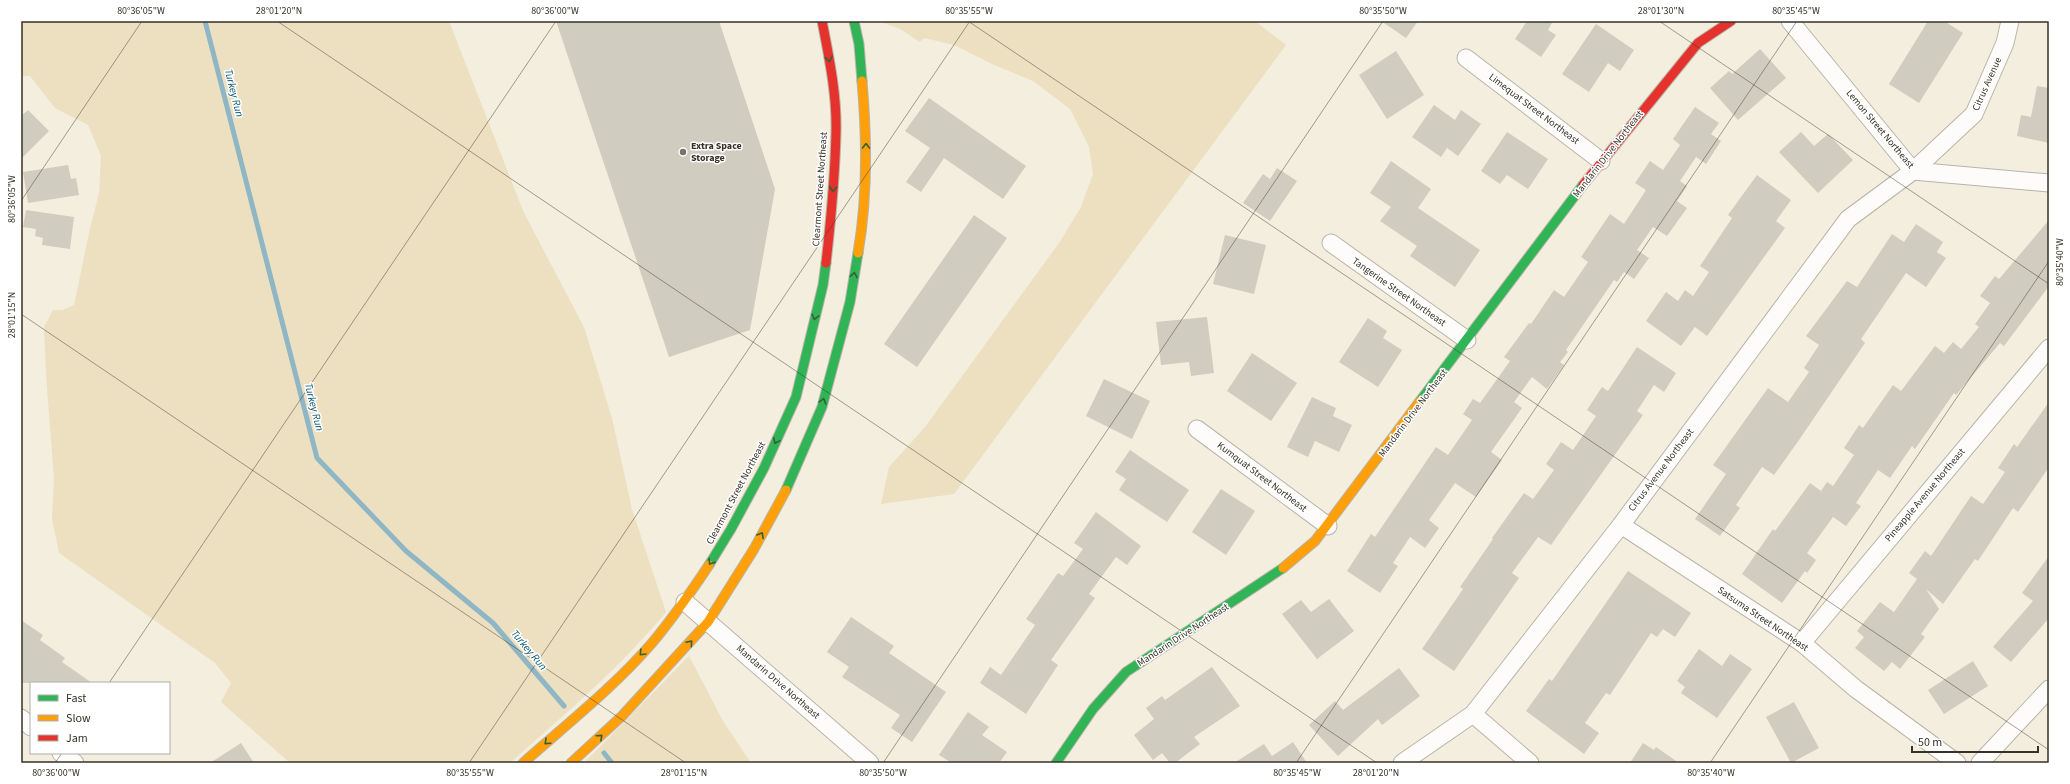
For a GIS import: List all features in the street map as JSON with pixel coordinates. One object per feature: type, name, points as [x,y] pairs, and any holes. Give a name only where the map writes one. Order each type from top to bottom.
[{"type":"street","name":"Clearmont Street Northeast","points":[[523,763],[601,694],[651,644],[685,602],[731,529],[764,468],[796,397],[823,285],[831,216],[836,131],[830,64],[822,21]]},
{"type":"street","points":[[571,763],[622,716],[708,622],[754,549],[786,490],[822,407],[850,302],[864,219],[866,134],[859,44],[854,21]]},
{"type":"street","name":"Mandarin Drive Northeast","points":[[1056,763],[1093,709],[1126,672],[1292,562],[1328,526],[1601,161],[1698,43],[1731,21]]},
{"type":"street","name":"Lemon Street Northeast","points":[[1790,21],[1913,171],[2049,183]]},
{"type":"street","name":"Citrus Avenue","points":[[1913,171],[1974,114],[2005,43],[2010,21]]},
{"type":"street","name":"Limequat Street Northeast","points":[[1466,58],[1601,161]]},
{"type":"street","name":"Citrus Avenue Northeast","points":[[1402,763],[1473,714],[1621,525],[1848,219],[1913,171]]},
{"type":"street","name":"Tangerine Street Northeast","points":[[1331,243],[1467,340]]},
{"type":"street","name":"Pineapple Avenue Northeast","points":[[1802,643],[2049,348]]},
{"type":"street","name":"Kumquat Street Northeast","points":[[1197,428],[1328,526]]},
{"type":"street","name":"Satsuma Street Northeast","points":[[1621,525],[1802,643],[1856,689],[1957,763]]},
{"type":"street","name":"Mandarin Drive Northeast","points":[[685,602],[870,763]]},
{"type":"street","points":[[1980,763],[2049,689]]},
{"type":"street","points":[[1473,714],[1530,763]]},
{"type":"street","points":[[21,718],[30,726]]},
{"type":"street","points":[[62,754],[75,763]]},
{"type":"shaded area","points":[[21,21],[449,21],[524,213],[584,327],[612,418],[632,509],[666,612],[611,672],[510,763],[290,763],[221,702],[231,683],[215,663],[59,553],[52,519],[54,479],[44,327],[53,310],[62,310],[74,305],[99,193],[101,156],[88,125],[55,108],[30,76],[21,76]]},
{"type":"shaded area","points":[[879,21],[1255,21],[1286,45],[954,494],[881,504],[889,467],[925,427],[1059,243],[1081,207],[1093,174],[1089,147],[1070,109],[1033,81],[994,65],[954,45],[924,38],[920,42],[900,29]]},
{"type":"shaded area","points":[[689,656],[723,721],[751,763],[584,763]]},
{"type":"building","points":[[556,21],[719,21],[775,189],[750,330],[669,357]]},
{"type":"building","points":[[1381,21],[1418,21],[1406,38]]},
{"type":"building","points":[[1527,21],[1553,21],[1548,30],[1556,35],[1541,57],[1515,39]]},
{"type":"building","points":[[1928,21],[1944,21],[1963,33],[1919,103],[1889,84]]},
{"type":"building","points":[[1596,24],[1634,50],[1620,71],[1608,63],[1589,92],[1562,74]]},
{"type":"building","points":[[1760,49],[1786,78],[1738,120],[1710,88],[1729,71],[1732,74]]},
{"type":"building","points":[[1396,51],[1424,95],[1387,119],[1359,75]]},
{"type":"building","points":[[2037,86],[2049,88],[2049,143],[2017,136],[2021,115],[2031,117]]},
{"type":"building","points":[[929,98],[1026,166],[1003,199],[944,158],[921,192],[906,182],[930,148],[905,131]]},
{"type":"building","points":[[1434,105],[1455,120],[1461,110],[1481,124],[1458,156],[1447,148],[1441,157],[1412,137]]},
{"type":"building","points":[[1695,107],[1719,123],[1711,134],[1721,141],[1706,164],[1696,157],[1680,181],[1687,186],[1677,201],[1687,208],[1667,236],[1653,227],[1637,250],[1649,258],[1634,279],[1624,272],[1617,282],[1614,280],[1566,350],[1568,352],[1560,362],[1564,365],[1547,389],[1532,377],[1514,402],[1522,408],[1491,452],[1502,460],[1476,497],[1455,483],[1429,520],[1439,528],[1425,548],[1410,537],[1393,563],[1398,566],[1380,593],[1347,571],[1371,534],[1375,537],[1436,447],[1448,455],[1472,420],[1463,414],[1473,399],[1480,403],[1510,361],[1504,357],[1529,323],[1531,324],[1554,290],[1564,297],[1588,262],[1581,257],[1610,214],[1624,224],[1646,190],[1635,183],[1650,161],[1663,170],[1680,145],[1673,139]]},
{"type":"building","points":[[28,110],[49,131],[21,159],[21,116]]},
{"type":"building","points":[[1507,132],[1548,159],[1528,189],[1507,175],[1500,184],[1481,171]]},
{"type":"building","points":[[1801,132],[1814,146],[1828,134],[1853,160],[1818,193],[1779,152]]},
{"type":"building","points":[[1391,161],[1431,189],[1418,208],[1480,250],[1455,287],[1410,256],[1417,246],[1380,221],[1391,207],[1370,193]]},
{"type":"building","points":[[68,165],[71,179],[76,178],[79,195],[28,203],[23,172]]},
{"type":"building","points":[[1277,168],[1297,181],[1270,221],[1243,203],[1263,174],[1270,179]]},
{"type":"building","points":[[1757,175],[1791,200],[1776,221],[1785,228],[1707,336],[1695,327],[1681,346],[1646,321],[1666,292],[1678,301],[1685,290],[1693,296],[1709,272],[1700,266],[1732,218],[1728,215]]},
{"type":"building","points":[[26,210],[74,217],[70,249],[42,245],[43,238],[35,236],[36,229],[23,227]]},
{"type":"building","points":[[974,215],[1007,238],[917,367],[884,344]]},
{"type":"building","points":[[2049,220],[2049,286],[2004,346],[2000,343],[1956,395],[1954,393],[1915,449],[1912,446],[1890,478],[1878,470],[1856,503],[1861,506],[1846,526],[1833,517],[1807,553],[1816,560],[1807,573],[1805,571],[1782,603],[1742,574],[1773,529],[1775,531],[1810,483],[1821,491],[1827,482],[1833,486],[1854,455],[1844,448],[1859,425],[1863,428],[1893,385],[1901,391],[1935,346],[1944,353],[1953,342],[1961,349],[1979,327],[1975,324],[1990,303],[1980,296],[1995,276],[1999,279]]},
{"type":"building","points":[[1916,224],[1943,242],[1937,252],[1946,258],[1926,287],[1906,273],[1861,339],[1865,343],[1799,440],[1774,475],[1762,467],[1736,505],[1740,508],[1720,536],[1695,519],[1726,474],[1713,465],[1768,388],[1788,402],[1809,372],[1804,368],[1819,345],[1806,336],[1847,281],[1857,287],[1892,234],[1904,242]]},
{"type":"building","points":[[1225,235],[1266,245],[1254,294],[1213,284]]},
{"type":"building","points":[[1207,317],[1214,373],[1191,376],[1189,362],[1161,365],[1156,322]]},
{"type":"building","points":[[1368,318],[1387,331],[1383,338],[1402,350],[1378,387],[1339,362]]},
{"type":"building","points":[[1637,347],[1676,373],[1664,392],[1654,385],[1637,411],[1643,415],[1551,545],[1538,537],[1512,573],[1519,578],[1454,671],[1422,649],[1463,589],[1460,587],[1493,539],[1492,538],[1524,493],[1533,499],[1554,470],[1546,464],[1561,442],[1573,450],[1596,416],[1587,410],[1602,387],[1608,391]]},
{"type":"building","points":[[1252,353],[1297,383],[1271,421],[1227,391]]},
{"type":"building","points":[[1104,379],[1150,401],[1132,439],[1086,416]]},
{"type":"building","points":[[1312,397],[1336,408],[1333,416],[1352,425],[1339,452],[1315,441],[1308,457],[1287,447]]},
{"type":"building","points":[[2049,402],[2049,467],[2018,512],[2013,508],[1978,561],[1975,559],[1943,604],[1926,589],[1939,609],[1921,634],[1925,637],[1900,669],[1892,662],[1884,671],[1855,648],[1864,637],[1857,631],[1880,602],[1894,612],[1917,579],[1909,573],[1925,551],[1931,556],[1971,496],[1983,504],[2005,472],[1998,468],[2014,444],[2017,447]]},
{"type":"building","points":[[1130,450],[1189,490],[1167,522],[1119,490],[1126,479],[1115,472]]},
{"type":"building","points":[[1221,489],[1255,511],[1226,555],[1192,532]]},
{"type":"building","points":[[1096,512],[1141,546],[1127,565],[1116,557],[1089,594],[1095,598],[1051,660],[1058,665],[1026,714],[980,683],[990,667],[1001,675],[1035,625],[1026,619],[1058,573],[1063,576],[1083,549],[1074,543]]},
{"type":"building","points":[[2049,556],[2049,618],[2011,662],[1993,647],[2033,601],[2022,593]]},
{"type":"building","points":[[1628,571],[1691,613],[1675,637],[1663,629],[1657,637],[1651,633],[1610,695],[1606,693],[1585,723],[1599,733],[1584,754],[1526,711],[1549,679],[1552,681]]},
{"type":"building","points":[[1329,599],[1354,631],[1317,659],[1282,614],[1301,600],[1311,612]]},
{"type":"building","points":[[851,617],[894,646],[889,653],[946,692],[912,742],[891,728],[900,715],[842,677],[849,667],[827,652]]},
{"type":"building","points":[[21,620],[43,635],[40,640],[65,658],[62,662],[91,682],[30,682],[21,683]]},
{"type":"building","points":[[1699,649],[1722,666],[1730,654],[1752,669],[1717,718],[1681,693],[1685,687],[1677,681]]},
{"type":"building","points":[[1973,661],[1988,686],[1944,714],[1928,690]]},
{"type":"building","points":[[1212,667],[1240,706],[1194,737],[1200,744],[1175,763],[1170,763],[1162,753],[1153,760],[1134,735],[1154,719],[1146,708],[1162,696],[1165,700]]},
{"type":"building","points":[[1399,668],[1420,696],[1382,725],[1378,719],[1338,756],[1309,725],[1335,701],[1343,710]]},
{"type":"building","points":[[1794,702],[1819,748],[1791,763],[1766,717]]},
{"type":"building","points":[[968,712],[989,727],[982,735],[1007,752],[999,763],[952,763],[939,755]]},
{"type":"building","points":[[1293,742],[1307,763],[1234,763],[1264,744],[1272,756]]},
{"type":"building","points":[[241,743],[254,763],[210,763]]},
{"type":"building","points":[[1643,743],[1654,750],[1656,747],[1679,763],[1630,763]]},
{"type":"waterway","name":"Turkey Run","points":[[205,21],[317,458],[406,551],[493,623],[564,706]]},
{"type":"waterway","name":"Turkey Run","points":[[604,753],[612,763]]},
{"type":"traffic: fast","points":[[854,21],[859,44],[862,81]]},
{"type":"traffic: fast","points":[[1420,401],[1583,185]]},
{"type":"traffic: fast","points":[[786,490],[822,407],[850,302],[858,253]]},
{"type":"traffic: fast","points":[[709,565],[731,529],[764,468],[796,397],[823,285],[826,263]]},
{"type":"traffic: fast","points":[[1056,763],[1093,709],[1126,672],[1283,568]]},
{"type":"traffic: slow","points":[[858,253],[864,210],[866,167],[862,81]]},
{"type":"traffic: slow","points":[[1283,568],[1315,541],[1420,401]]},
{"type":"traffic: slow","points":[[571,763],[622,716],[708,622],[754,549],[786,490]]},
{"type":"traffic: slow","points":[[523,763],[622,675],[652,643],[689,595],[709,565]]},
{"type":"traffic: jam","points":[[822,21],[832,76],[836,118],[834,181],[826,263]]},
{"type":"traffic: jam","points":[[1583,185],[1698,43],[1731,21]]},
{"type":"place","name":"Extra Space Storage","points":[[683,152]]}]
